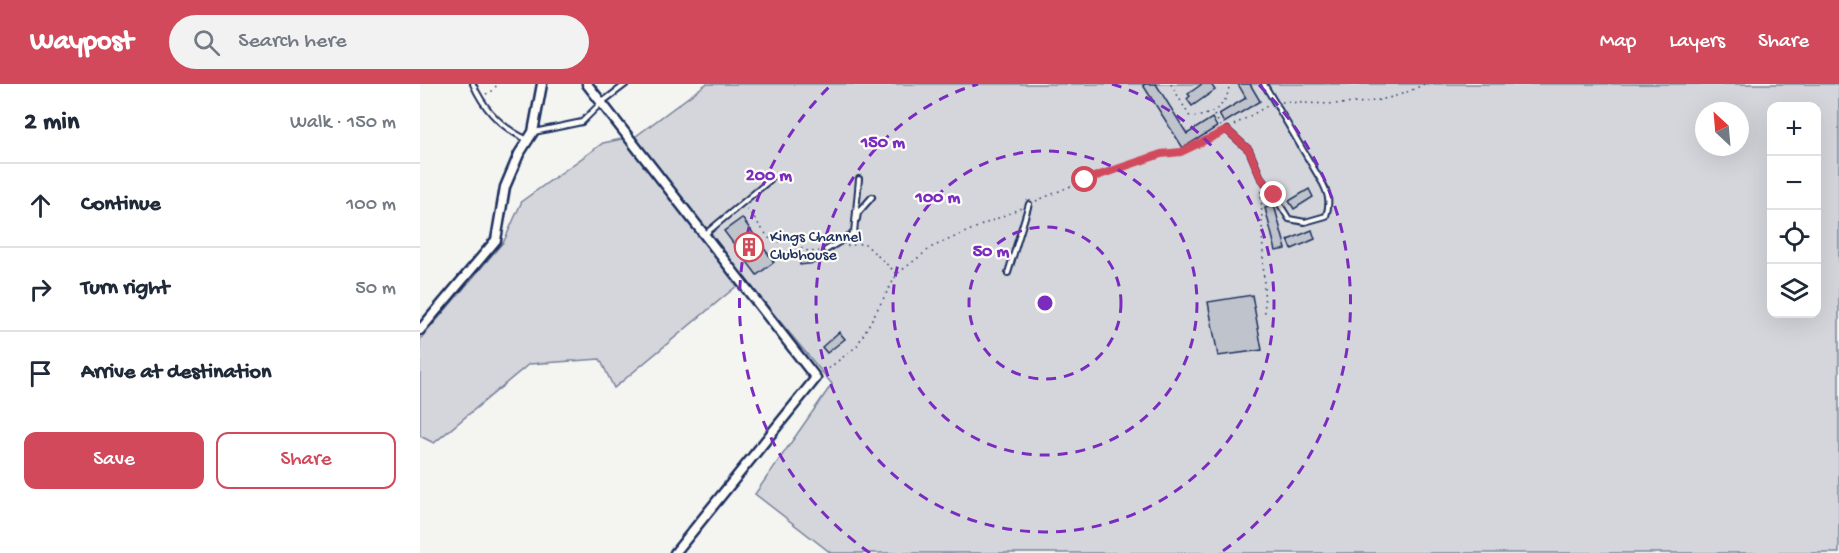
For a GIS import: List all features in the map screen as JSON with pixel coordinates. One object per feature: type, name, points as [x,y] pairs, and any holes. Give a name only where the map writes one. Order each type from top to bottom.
[{"type":"street","points":[[420,330],[496,240],[505,187],[519,154],[531,136],[542,84]]},
{"type":"street","points":[[587,84],[816,378],[675,553]]},
{"type":"lane","points":[[473,84],[480,98],[500,123],[515,134],[531,136],[582,122],[627,84]]},
{"type":"lane","points":[[1227,130],[1249,150],[1260,176],[1289,219],[1305,222],[1326,216],[1329,197],[1264,84]]},
{"type":"lane","points":[[826,249],[854,233],[859,179]]},
{"type":"lane","points":[[703,235],[770,180]]},
{"type":"lane","points":[[855,222],[858,213],[872,197]]},
{"type":"lane","points":[[1008,273],[1029,204]]},
{"type":"path","points":[[480,98],[494,90],[497,84]]},
{"type":"path","points":[[1172,84],[1190,117],[1213,113],[1228,95],[1229,84]]},
{"type":"path","points":[[816,378],[857,346],[897,274],[932,247],[1085,180],[1161,154],[1181,152],[1227,130],[1275,101],[1355,105],[1408,93],[1424,84]]},
{"type":"path","points":[[1213,113],[1220,125],[1227,130]]},
{"type":"path","points":[[1260,176],[1265,316]]},
{"type":"path","points":[[743,203],[772,242],[788,241],[810,252],[826,249]]},
{"type":"path","points":[[845,246],[864,243],[897,274]]},
{"type":"shaded area","points":[[706,84],[1839,84],[1839,553],[831,553],[755,494],[832,384],[748,283],[738,285],[614,388],[600,359],[529,364],[434,443],[420,436],[420,340],[504,241],[522,201],[603,143],[636,136]]},
{"type":"building","points":[[1156,84],[1187,134],[1212,118],[1217,127],[1183,148],[1143,85]]},
{"type":"building","points":[[1202,84],[1211,84],[1215,90],[1192,106],[1187,99],[1190,96],[1188,94]]},
{"type":"building","points":[[1238,84],[1250,84],[1260,101],[1224,123],[1219,114],[1246,98]]},
{"type":"building","points":[[1309,189],[1313,197],[1294,209],[1289,201]]},
{"type":"building","points":[[1274,205],[1286,249],[1276,251],[1265,208]]},
{"type":"building","name":"Kings Channel Clubhouse","points":[[742,218],[774,262],[757,275],[724,231]]},
{"type":"building","points":[[1312,230],[1315,239],[1292,249],[1288,240]]},
{"type":"building","points":[[815,255],[816,263],[800,265],[799,257]]},
{"type":"building","points":[[1252,295],[1262,350],[1218,356],[1208,302]]},
{"type":"building","points":[[839,332],[845,339],[827,353],[822,347]]},
{"type":"place","name":"Kings Channel Clubhouse","points":[[749,247]]},
{"type":"route","points":[[1085,180],[1161,154],[1181,152],[1227,130],[1249,150],[1260,176],[1274,195]]}]
